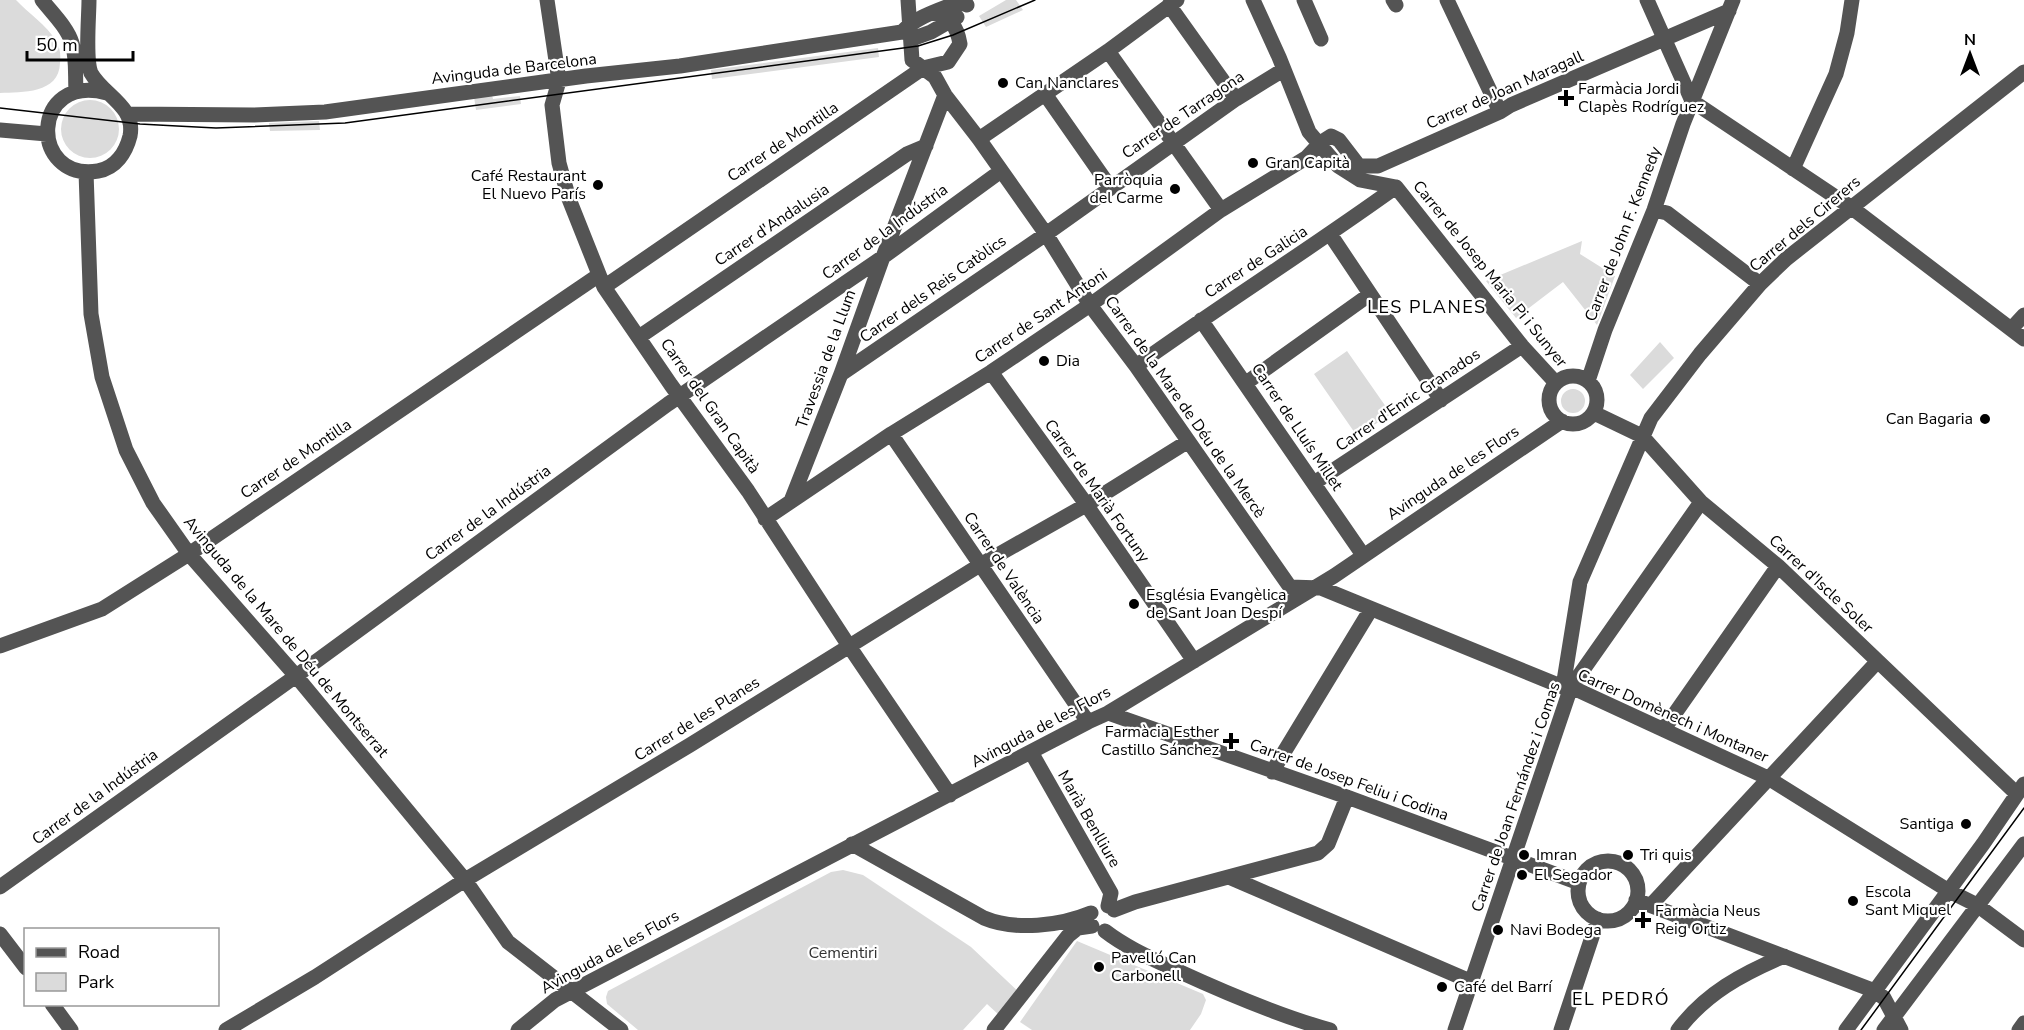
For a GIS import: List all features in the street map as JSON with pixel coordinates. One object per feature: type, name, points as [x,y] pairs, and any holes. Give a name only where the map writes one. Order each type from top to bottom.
[{"type":"street","points":[[42,0],[72,41],[76,91]]},
{"type":"street","points":[[49,0],[60,0]]},
{"type":"street","points":[[89,0],[91,72],[107,93],[119,102],[128,114],[131,131],[127,147],[117,161],[103,170],[86,172],[71,169],[59,160],[51,148],[47,134],[48,120],[54,107],[63,97],[76,91],[92,89],[107,93]]},
{"type":"street","name":"Carrer del Gran Capità","points":[[548,0],[559,81],[552,105],[559,163],[569,200],[601,281],[765,519],[950,795]]},
{"type":"street","name":"Carrer de la Mare de Déu de la Mercè","points":[[908,0],[908,32],[912,60],[935,77],[945,95],[980,139],[1046,234],[1090,305],[1136,366],[1187,442],[1274,563]]},
{"type":"street","points":[[1253,0],[1309,132],[1325,140],[1338,166],[1360,180],[1396,187]]},
{"type":"street","points":[[1304,0],[1321,39]]},
{"type":"street","points":[[1447,0],[1500,112]]},
{"type":"street","points":[[1647,0],[1692,101],[1852,208],[2018,334],[2024,315]]},
{"type":"street","points":[[1793,169],[1836,74],[1847,33],[1852,0]]},
{"type":"street","name":"Avinguda de Barcelona","points":[[908,32],[933,12],[959,2],[972,2]]},
{"type":"street","name":"Avinguda de Barcelona","points":[[128,114],[254,115],[325,111],[680,66],[908,32],[932,32],[965,12],[972,2]]},
{"type":"street","points":[[980,139],[1173,3],[1236,99]]},
{"type":"street","name":"Carrer de Joan Maragall","points":[[1325,140],[1339,140],[1359,166],[1378,166],[1511,105],[1665,40],[1731,6]]},
{"type":"street","name":"Carrer de John F. Kennedy","points":[[1588,381],[1605,330],[1654,210],[1692,101],[1731,6]]},
{"type":"street","points":[[933,12],[951,21]]},
{"type":"street","name":"Carrer de Montilla","points":[[0,646],[102,609],[189,554],[923,68],[948,62],[960,44],[956,26],[951,21]]},
{"type":"street","points":[[1108,51],[1221,210]]},
{"type":"street","name":"Carrer de Tarragona","points":[[1046,234],[1236,99],[1283,70]]},
{"type":"street","name":"Carrer dels Cirerers","points":[[1567,687],[1580,582],[1651,418],[1700,354],[1760,284],[1786,259],[2024,72]]},
{"type":"street","points":[[1045,94],[1110,187]]},
{"type":"street","name":"Travessia de la Llum","points":[[792,501],[842,374],[883,257],[945,95]]},
{"type":"street","points":[[0,130],[47,134]]},
{"type":"street","name":"Carrer de Sant Antoni","points":[[765,519],[1090,305],[1221,210],[1306,158],[1325,140]]},
{"type":"street","name":"Carrer d'Andalusia","points":[[639,337],[907,154],[926,146]]},
{"type":"street","name":"Carrer de la Indústria","points":[[0,887],[296,676],[679,397],[883,257],[1001,171]]},
{"type":"street","name":"Avinguda de la Mare de Déu de Montserrat","points":[[86,172],[91,314],[102,377],[126,450],[153,504],[189,554],[296,676],[465,880],[508,942],[621,1030]]},
{"type":"street","name":"Carrer de Galicia","points":[[1136,366],[1396,187]]},
{"type":"street","name":"Carrer de Josep Maria Pi i Sunyer","points":[[1396,187],[1522,346],[1556,383]]},
{"type":"street","points":[[1654,210],[1667,213],[1760,284]]},
{"type":"street","name":"Carrer dels Reis Catòlics","points":[[842,374],[1046,234]]},
{"type":"street","points":[[1330,234],[1441,400]]},
{"type":"street","points":[[1246,383],[1369,295]]},
{"type":"street","name":"Carrer de Lluís Millet","points":[[1201,320],[1363,555]]},
{"type":"street","name":"Carrer d'Enric Granados","points":[[1314,483],[1522,346]]},
{"type":"street","name":"Carrer de Marià Fortuny","points":[[991,372],[1194,661]]},
{"type":"street","points":[[1572,376],[1581,376],[1588,381],[1595,388],[1598,396],[1598,405],[1594,413],[1581,423],[1570,424],[1562,421],[1551,409],[1549,400],[1551,389],[1563,378],[1572,376]]},
{"type":"street","name":"Carrer d'Iscle Soler","points":[[1594,413],[1642,436],[1701,502],[1778,566],[1877,662],[2020,789]]},
{"type":"street","name":"Avinguda de les Flors","points":[[518,1030],[555,1000],[1107,713],[1334,576],[1562,421]]},
{"type":"street","name":"Carrer de València","points":[[891,434],[1088,722]]},
{"type":"street","name":"Carrer de les Planes","points":[[226,1030],[315,977],[465,880],[690,746],[980,565],[1086,505],[1187,442]]},
{"type":"street","name":"Carrer de Joan Fernández i Comas","points":[[1455,1030],[1514,859],[1567,687],[1701,502]]},
{"type":"street","name":"Carrer Domènech i Montaner","points":[[1274,563],[1290,587],[1321,588],[1567,687],[1768,778],[1949,891],[1977,905],[2024,940]]},
{"type":"street","points":[[1664,729],[1778,566]]},
{"type":"street","points":[[1272,772],[1371,609]]},
{"type":"street","points":[[1877,662],[1768,778],[1644,902],[1619,919],[1610,921],[1598,919],[1587,913],[1579,899],[1579,883],[1588,868],[1604,861],[1621,864],[1633,876],[1644,902],[1875,991],[1884,998],[1893,1026]]},
{"type":"street","name":"Carrer de Josep Feliu i Codina","points":[[1107,713],[1347,797],[1579,883]]},
{"type":"street","name":"Marià Benlliure","points":[[1031,752],[1111,893],[1111,908]]},
{"type":"street","points":[[1846,1030],[1949,891],[2020,789]]},
{"type":"street","points":[[1096,924],[1095,908],[1101,905],[1111,908],[1318,853],[1331,839],[1347,797]]},
{"type":"street","points":[[852,844],[984,918],[1002,924],[1040,924],[1081,917],[1111,929],[1116,923],[1117,916],[1111,908]]},
{"type":"street","points":[[1893,1026],[1977,905],[2024,844]]},
{"type":"street","points":[[1229,877],[1472,982]]},
{"type":"street","points":[[1562,1030],[1598,919]]},
{"type":"street","points":[[994,1030],[1068,936],[1078,928],[1096,924],[1129,947],[1230,995],[1291,1019],[1330,1030]]},
{"type":"street","points":[[0,934],[24,965]]},
{"type":"street","points":[[1678,1030],[1712,995],[1746,973],[1784,956]]},
{"type":"street","points":[[53,1006],[71,1030]]},
{"type":"street","points":[[2019,1030],[2024,1023]]},
{"type":"green space","points":[[0,0],[16,0],[48,30],[57,43],[60,57],[58,73],[46,86],[28,91],[0,93]]},
{"type":"green space","points":[[1006,0],[1016,0],[1023,10],[986,27],[979,16]]},
{"type":"green space","points":[[878,48],[879,57],[712,79],[711,70]]},
{"type":"green space","points":[[492,95],[493,99],[520,96],[521,104],[476,110],[474,97]]},
{"type":"green space","points":[[84,100],[96,100],[111,108],[119,123],[119,135],[111,150],[96,158],[84,158],[69,150],[61,135],[61,123],[69,108]]},
{"type":"green space","points":[[319,121],[320,130],[270,131],[269,123]]},
{"type":"green space","points":[[1582,241],[1580,254],[1615,276],[1597,325],[1563,282],[1516,318],[1486,281]]},
{"type":"green space","points":[[1660,342],[1674,358],[1643,389],[1630,375]]},
{"type":"green space","points":[[1347,351],[1391,414],[1357,436],[1314,374]]},
{"type":"green space","points":[[1573,389],[1578,390],[1584,396],[1584,406],[1578,412],[1573,413],[1568,412],[1562,406],[1561,401],[1562,396],[1568,390]]},
{"type":"green space","name":"Cementiri","points":[[843,870],[863,875],[971,947],[1021,994],[999,1015],[987,1004],[963,1030],[638,1030],[607,1004],[608,991],[831,872]]},
{"type":"green space","name":"Pavelló Can Carbonell","points":[[1077,941],[1203,994],[1206,1000],[1201,1014],[1190,1030],[1032,1030],[1020,1022]]},
{"type":"tram line","points":[[0,108],[140,124],[216,128],[345,123],[918,46],[953,35],[1035,0]]},
{"type":"tram line","points":[[1861,1030],[2024,808]]},
{"type":"place","name":"Can Nanclares","points":[[1003,83]]},
{"type":"place","name":"Farmàcia Jordi Clapès Rodríguez","points":[[1566,98]]},
{"type":"place","name":"Gran Capità","points":[[1253,163]]},
{"type":"place","name":"Café Restaurant El Nuevo París","points":[[598,185]]},
{"type":"place","name":"Parròquia del Carme","points":[[1175,189]]},
{"type":"place","name":"Dia","points":[[1044,361]]},
{"type":"place","name":"Can Bagaria","points":[[1985,419]]},
{"type":"place","name":"Església Evangèlica de Sant Joan Despí","points":[[1134,604]]},
{"type":"place","name":"Farmàcia Esther Castillo Sánchez","points":[[1231,741]]},
{"type":"place","name":"Santiga","points":[[1966,824]]},
{"type":"place","name":"Imran","points":[[1524,855]]},
{"type":"place","name":"Tri quis","points":[[1628,855]]},
{"type":"place","name":"El Segador","points":[[1522,875]]},
{"type":"place","name":"Escola Sant Miquel","points":[[1853,901]]},
{"type":"place","name":"Farmàcia Neus Reig Ortiz","points":[[1643,920]]},
{"type":"place","name":"Navi Bodega","points":[[1498,930]]},
{"type":"place","name":"Pavelló Can Carbonell","points":[[1099,967]]},
{"type":"place","name":"Café del Barrí","points":[[1442,987]]},
{"type":"district","name":"LES PLANES","points":[[1427,307]]},
{"type":"district","name":"EL PEDRÓ","points":[[1621,999]]}]
